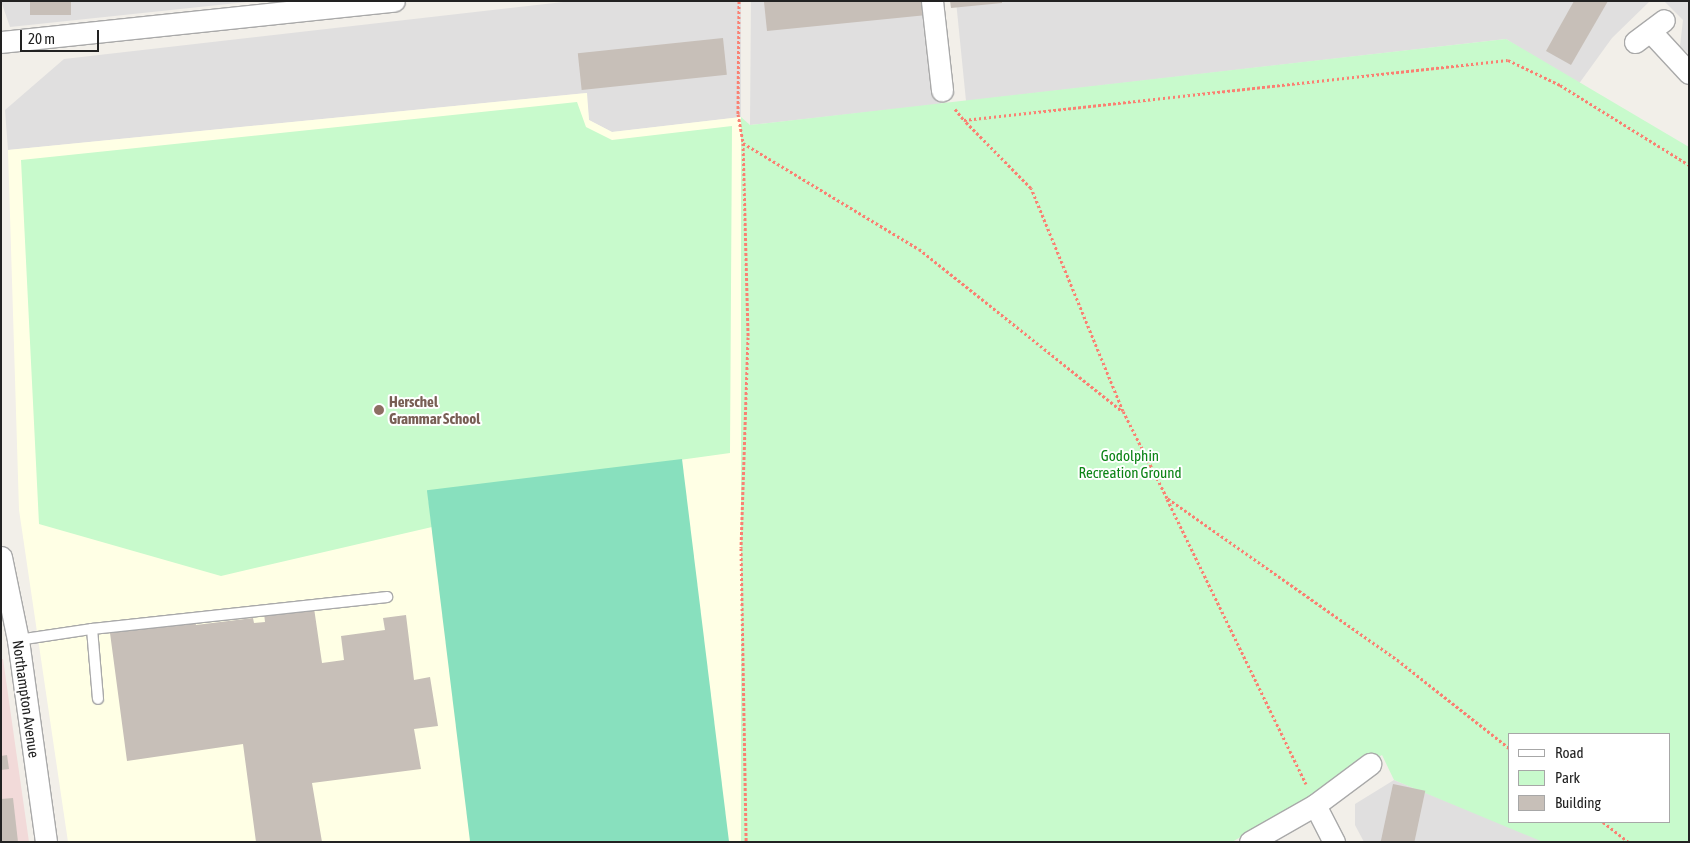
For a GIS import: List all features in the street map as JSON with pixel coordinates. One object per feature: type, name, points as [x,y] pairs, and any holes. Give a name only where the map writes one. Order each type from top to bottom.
[{"type":"street","points":[[1,42],[282,8],[394,1]]},
{"type":"street","points":[[932,1],[942,90]]},
{"type":"street","points":[[1650,32],[1689,73]]},
{"type":"street","name":"Northampton Avenue","points":[[1,558],[18,640],[46,842]]},
{"type":"street","points":[[1250,842],[1315,805],[1370,764]]},
{"type":"street","points":[[1315,805],[1334,842]]},
{"type":"lane","points":[[18,640],[92,629],[387,597]]},
{"type":"lane","points":[[92,629],[98,699]]},
{"type":"path","points":[[739,1],[738,114],[743,142],[748,338],[741,548],[746,842]]},
{"type":"path","points":[[1315,805],[1166,498],[1122,412],[1031,188],[964,120],[1508,60],[1560,85],[1689,165]]},
{"type":"path","points":[[743,142],[919,249],[1122,412]]},
{"type":"path","points":[[1166,498],[1399,661],[1508,747]]},
{"type":"path","points":[[1604,823],[1629,842]]},
{"type":"shaded area","points":[[1,1],[256,1],[10,27]]},
{"type":"shaded area","points":[[572,1],[741,1],[741,117],[612,132],[589,120],[586,93],[8,150],[5,110],[64,59]]},
{"type":"shaded area","points":[[751,1],[930,1],[941,104],[750,125]]},
{"type":"shaded area","points":[[956,1],[1650,1],[1612,38],[1578,85],[1506,39],[966,101]]},
{"type":"shaded area","points":[[1664,1],[1689,1],[1689,54],[1680,46],[1683,20]]},
{"type":"shaded area","name":"Herschel Grammar School","points":[[587,93],[589,120],[612,132],[741,117],[741,842],[68,842],[19,510],[8,150]]},
{"type":"shaded area","points":[[1,659],[3,659],[29,842],[1,842]]},
{"type":"shaded area","points":[[1394,780],[1543,842],[1364,842],[1355,825],[1355,804]]},
{"type":"green space","name":"Godolphin Recreation Ground","points":[[1506,39],[1689,147],[1689,842],[1543,842],[1394,780],[1382,755],[1232,842],[741,842],[741,117],[750,125]]},
{"type":"green space","points":[[577,102],[586,127],[612,140],[732,126],[730,453],[428,495],[432,527],[221,576],[39,524],[21,160]]},
{"type":"green space","points":[[682,459],[729,842],[470,842],[427,490]]},
{"type":"building","points":[[30,1],[71,1],[71,15],[30,15]]},
{"type":"building","points":[[926,1],[927,15],[767,31],[764,2]]},
{"type":"building","points":[[950,1],[1002,1],[1002,3],[951,8]]},
{"type":"building","points":[[1574,1],[1608,1],[1571,65],[1546,51]]},
{"type":"building","points":[[723,38],[727,75],[582,90],[578,53]]},
{"type":"building","points":[[314,608],[322,663],[344,660],[341,636],[385,630],[383,618],[406,615],[414,680],[430,677],[438,726],[414,729],[421,769],[312,783],[322,842],[256,842],[243,744],[127,761],[110,633],[195,621],[196,625],[253,618],[254,623],[265,622],[264,613]]},
{"type":"building","points":[[7,755],[9,769],[1,770],[1,756]]},
{"type":"building","points":[[1393,784],[1425,791],[1414,842],[1381,842]]},
{"type":"building","points":[[13,798],[18,842],[1,842],[1,799]]},
{"type":"place","name":"Herschel Grammar School","points":[[379,410]]}]
